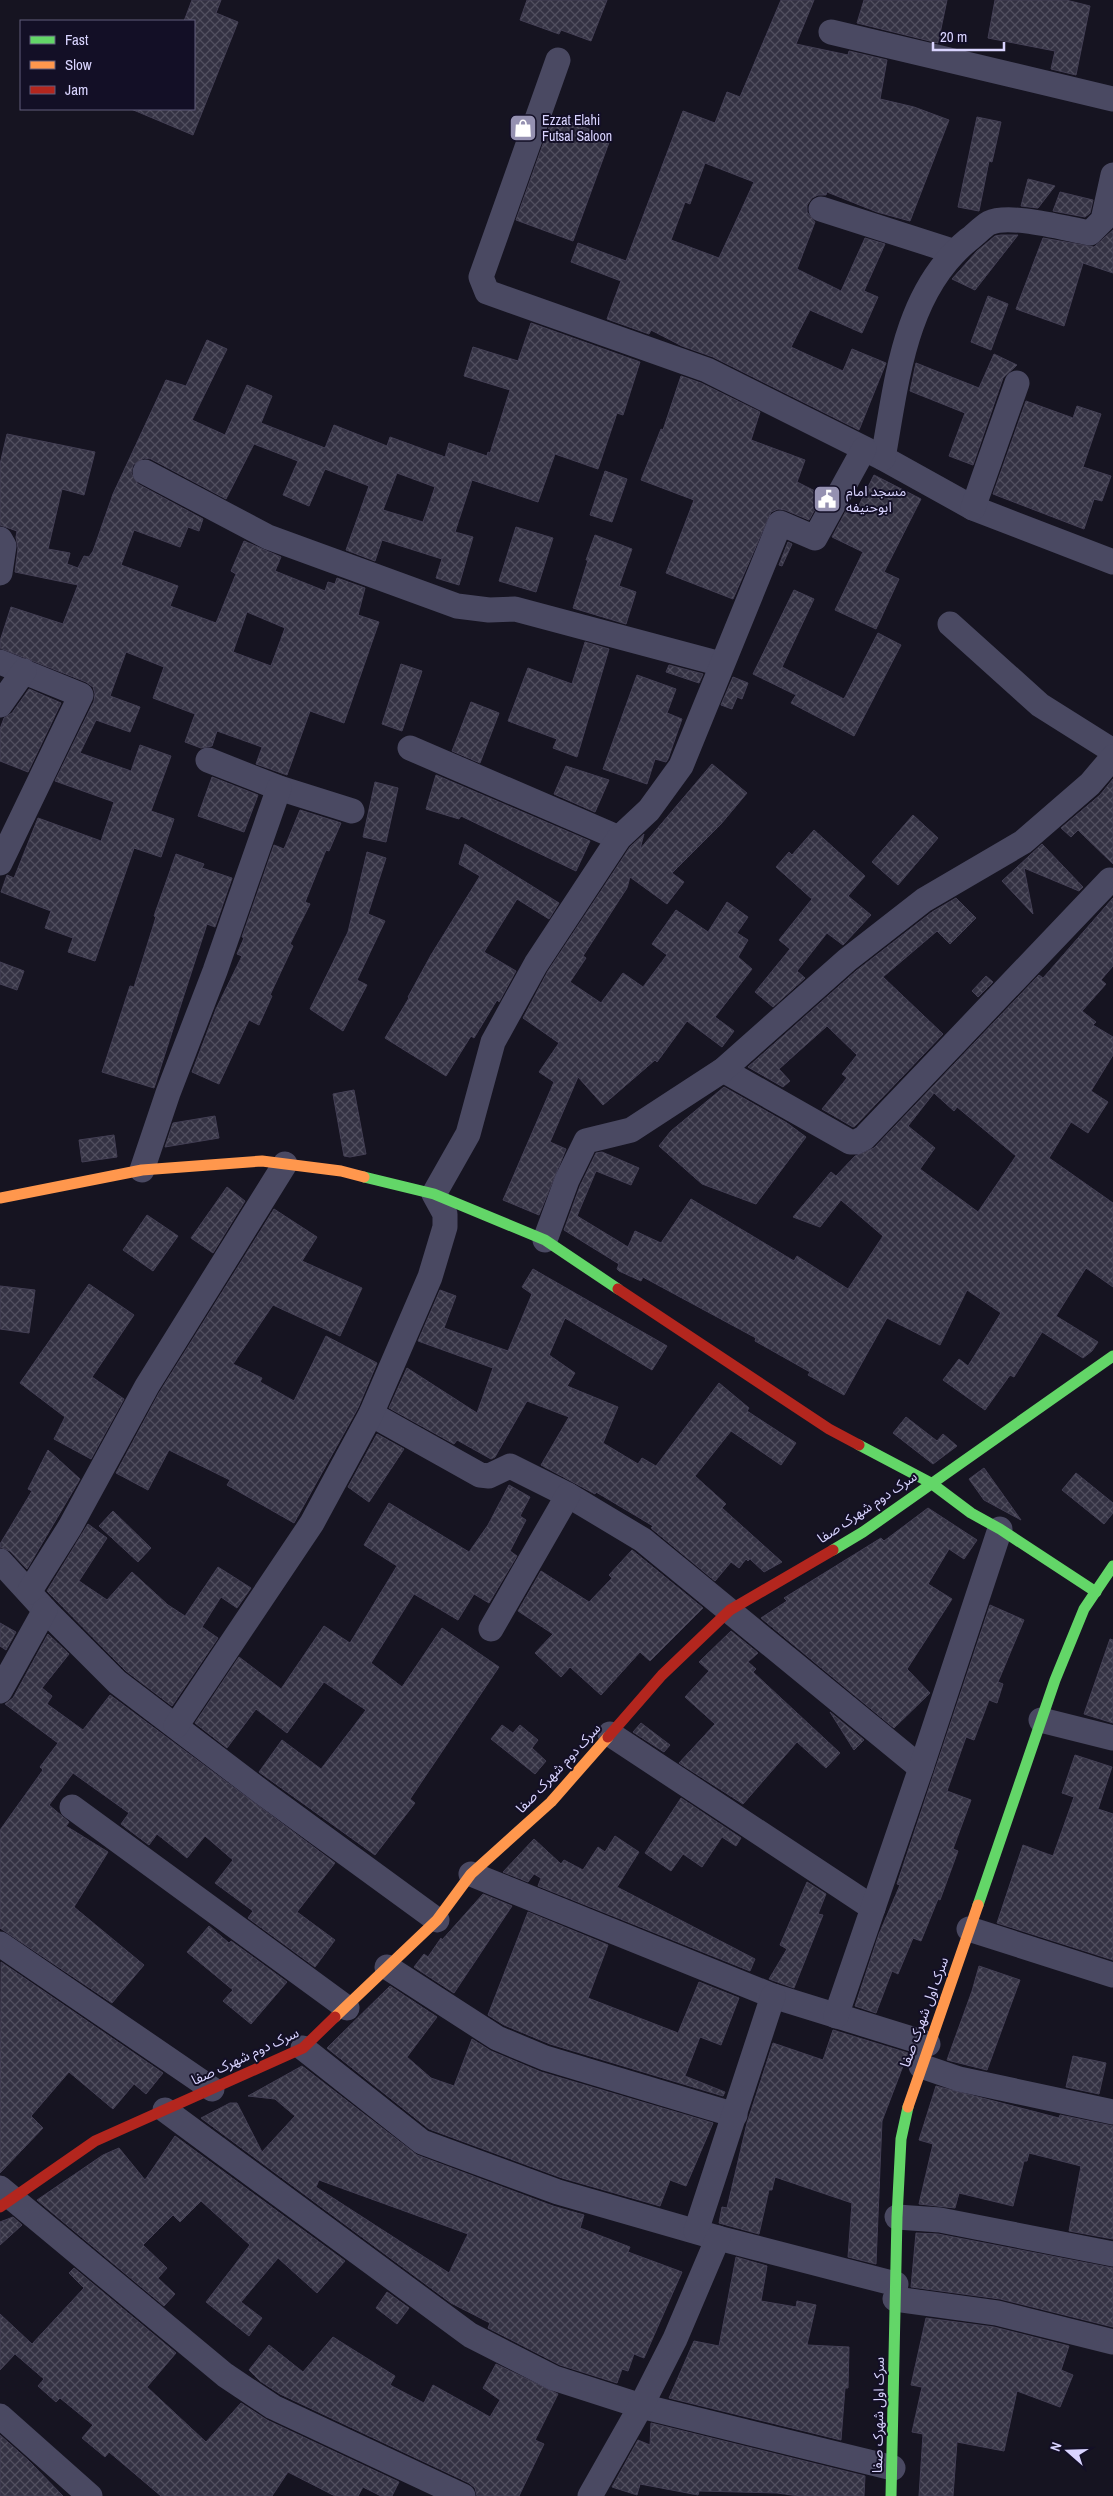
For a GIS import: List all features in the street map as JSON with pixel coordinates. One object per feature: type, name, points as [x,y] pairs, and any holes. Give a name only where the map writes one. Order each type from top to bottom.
[{"type":"street","points":[[831,32],[1113,98]]},
{"type":"street","points":[[558,60],[481,277],[487,292],[707,370],[874,453],[973,508],[1113,562]]},
{"type":"street","points":[[434,1194],[468,1134],[494,1042],[536,964],[619,838],[649,810],[681,766],[780,523],[815,538],[874,453],[896,387],[908,331],[922,298],[955,252],[990,223],[1022,220],[1090,233],[1103,220],[1113,175]]},
{"type":"street","points":[[820,210],[955,252]]},
{"type":"street","points":[[973,508],[1018,383]]},
{"type":"street","points":[[145,472],[268,537],[457,606],[489,610],[515,609],[721,664]]},
{"type":"street","points":[[0,539],[4,546],[0,573]]},
{"type":"street","points":[[950,624],[1040,704],[1113,751]]},
{"type":"street","points":[[0,662],[78,692],[81,695],[81,700],[0,863]]},
{"type":"street","points":[[0,705],[24,671]]},
{"type":"street","points":[[410,748],[619,838]]},
{"type":"street","points":[[545,1240],[567,1180],[586,1141],[631,1130],[723,1070],[847,960],[924,900],[1023,842],[1090,784],[1113,757]]},
{"type":"street","points":[[208,760],[279,788],[352,810]]},
{"type":"street","points":[[142,1170],[168,1093],[215,971],[279,788]]},
{"type":"street","points":[[723,1070],[809,1121],[850,1142],[856,1142],[864,1138],[1110,880]]},
{"type":"street","points":[[0,1198],[142,1170],[262,1161],[341,1171],[434,1194],[545,1240],[829,1429],[931,1483],[971,1513],[1000,1529],[1096,1592]]},
{"type":"street","points":[[0,1691],[70,1527],[147,1386],[285,1164]]},
{"type":"street","points":[[176,1726],[312,1523],[372,1414],[430,1276],[446,1227],[445,1214],[434,1194]]},
{"type":"street","name":"سرک دوم شهرک صفا","points":[[4,2198],[95,2141],[303,2048],[437,1920],[471,1874],[551,1802],[662,1675],[730,1610],[863,1532],[1113,1356]]},
{"type":"street","points":[[372,1414],[480,1475],[489,1476],[510,1466],[568,1494],[643,1540],[922,1768]]},
{"type":"street","points":[[490,1629],[568,1494]]},
{"type":"street","points":[[836,2016],[922,1768],[1000,1529]]},
{"type":"street","points":[[0,1561],[117,1682],[437,1920]]},
{"type":"street","name":"سرک اول شهرک صفا","points":[[891,2496],[897,2217],[901,2139],[911,2093],[1041,1720],[1084,1609],[1113,1566]]},
{"type":"street","points":[[1041,1720],[1113,1738]]},
{"type":"street","points":[[610,1734],[873,1908]]},
{"type":"street","points":[[72,1808],[347,2008]]},
{"type":"street","points":[[471,1874],[773,1996],[836,2016],[924,2055],[959,2079],[1113,2112]]},
{"type":"street","points":[[969,1929],[1113,1975]]},
{"type":"street","points":[[0,1944],[212,2089]]},
{"type":"street","points":[[387,1967],[497,2038],[545,2058],[736,2115]]},
{"type":"street","points":[[590,2496],[641,2406],[675,2340],[707,2235],[736,2115],[773,1996]]},
{"type":"street","points":[[303,2048],[422,2142],[558,2192],[895,2291],[1113,2342]]},
{"type":"street","points":[[165,2110],[470,2335],[554,2378],[641,2406],[893,2468]]},
{"type":"street","points":[[4,2198],[225,2376],[273,2407],[463,2496]]},
{"type":"street","points":[[897,2217],[940,2220],[1113,2254]]},
{"type":"street","points":[[0,2416],[90,2496]]},
{"type":"building","points":[[192,0],[221,0],[216,13],[238,22],[193,135],[133,110],[195,110],[195,20],[184,20]]},
{"type":"building","points":[[527,0],[607,0],[591,41],[561,30],[559,34],[520,20]]},
{"type":"building","points":[[781,0],[814,0],[796,44],[848,55],[849,51],[887,60],[880,99],[914,107],[949,120],[910,221],[877,212],[827,192],[826,195],[818,195],[812,198],[807,205],[807,212],[815,222],[797,269],[841,291],[865,238],[885,244],[864,291],[878,297],[862,333],[810,310],[791,347],[843,371],[852,349],[886,363],[859,430],[713,357],[682,346],[651,330],[649,334],[607,319],[621,281],[571,262],[578,243],[626,261],[683,111],[715,123],[727,92],[740,97]],"holes":[[[705,163],[754,182],[719,258],[671,240],[685,202],[690,204]]]},
{"type":"building","points":[[864,0],[947,0],[938,43],[857,23]]},
{"type":"building","points":[[995,0],[1066,0],[1090,6],[1076,75],[1051,69],[1055,51],[988,38]]},
{"type":"building","points":[[553,116],[611,137],[573,241],[516,220]]},
{"type":"building","points":[[977,117],[1001,122],[992,162],[989,161],[979,211],[958,207]]},
{"type":"building","points":[[1028,179],[1055,186],[1038,208],[1021,206]]},
{"type":"building","points":[[1060,192],[1093,200],[1090,213],[1085,217],[1053,211]]},
{"type":"building","points":[[1113,230],[1113,273],[1083,263],[1064,326],[1016,309],[1043,238],[1094,247]]},
{"type":"building","points":[[1018,235],[975,290],[952,279],[977,251],[995,236]]},
{"type":"building","points":[[988,296],[1008,304],[991,350],[971,342]]},
{"type":"building","points":[[531,323],[640,362],[623,415],[617,413],[598,469],[555,454],[538,502],[472,480],[455,532],[473,537],[459,585],[436,578],[442,559],[382,540],[375,561],[346,550],[369,486],[325,469],[309,506],[283,495],[298,461],[254,444],[226,499],[151,459],[144,458],[133,465],[131,473],[138,484],[203,519],[199,531],[188,527],[180,547],[134,530],[121,565],[178,586],[170,606],[216,623],[236,574],[231,571],[244,541],[281,557],[275,571],[325,591],[328,582],[335,584],[337,578],[365,588],[358,615],[379,622],[344,723],[310,711],[287,775],[256,764],[262,747],[217,731],[212,746],[201,748],[185,742],[195,714],[153,698],[164,667],[126,652],[110,696],[140,707],[130,732],[96,720],[80,753],[131,771],[140,745],[171,756],[151,811],[174,819],[161,857],[134,848],[95,961],[68,952],[73,938],[45,928],[51,911],[1,892],[7,875],[14,878],[38,818],[101,841],[114,802],[55,781],[94,701],[93,687],[86,682],[0,648],[0,641],[11,607],[63,624],[78,585],[15,572],[18,548],[17,531],[0,525],[0,464],[7,434],[95,452],[84,495],[62,489],[48,549],[70,553],[67,564],[78,568],[84,556],[89,557],[93,551],[113,494],[166,380],[186,386],[207,340],[227,349],[192,420],[225,435],[247,385],[272,396],[261,423],[325,448],[334,425],[387,446],[390,437],[445,457],[449,443],[487,456],[488,452],[490,453],[510,390],[464,376],[473,347],[518,361]],"holes":[[[397,473],[435,487],[423,522],[383,510]],[[247,612],[285,628],[271,666],[233,652]]]},
{"type":"building","points":[[994,354],[1017,365],[1003,378],[973,465],[949,456],[965,413],[910,391],[916,363],[979,388]]},
{"type":"building","points":[[681,376],[701,383],[760,412],[751,440],[805,460],[797,482],[823,495],[809,520],[785,510],[778,509],[771,512],[733,599],[666,573],[694,500],[641,480],[661,429],[663,430]]},
{"type":"building","points":[[1026,401],[1073,418],[1077,406],[1101,414],[1083,467],[1111,476],[1102,501],[1094,499],[1084,529],[993,494]]},
{"type":"building","points":[[605,471],[627,479],[612,522],[590,515]]},
{"type":"building","points":[[874,475],[921,499],[884,572],[899,579],[876,629],[835,610],[863,552],[832,537],[848,507],[856,511]]},
{"type":"building","points":[[516,527],[553,538],[536,592],[499,581]]},
{"type":"building","points":[[595,535],[632,549],[619,586],[636,592],[626,624],[573,608]]},
{"type":"building","points":[[788,542],[792,544],[782,566],[779,565]]},
{"type":"building","points":[[794,590],[814,599],[782,667],[844,699],[878,633],[901,645],[854,736],[791,703],[796,695],[753,674]]},
{"type":"building","points":[[585,642],[609,649],[577,757],[553,748],[557,739],[508,721],[528,668],[572,684]]},
{"type":"building","points":[[401,664],[422,671],[402,731],[382,724]]},
{"type":"building","points":[[669,665],[703,674],[699,683],[666,672]]},
{"type":"building","points":[[637,675],[676,689],[667,713],[682,719],[668,759],[666,762],[655,759],[647,784],[603,769]]},
{"type":"building","points":[[733,677],[748,683],[742,699],[737,697],[732,709],[721,705]]},
{"type":"building","points":[[29,689],[61,703],[28,772],[0,761],[0,729],[4,718],[12,713]]},
{"type":"building","points":[[471,702],[499,713],[480,763],[452,751]]},
{"type":"building","points":[[712,764],[747,793],[721,824],[672,873],[684,882],[667,904],[630,877],[627,888],[583,956],[586,958],[570,982],[601,1003],[623,973],[643,987],[667,955],[652,944],[676,910],[708,932],[727,902],[748,917],[737,933],[748,940],[738,957],[752,969],[715,1017],[734,1031],[722,1047],[687,1021],[657,1062],[655,1060],[603,1105],[578,1077],[550,1142],[566,1149],[539,1215],[503,1200],[554,1082],[539,1072],[559,1043],[523,1018],[548,971],[630,847],[644,834],[640,849]]},
{"type":"building","points":[[566,766],[609,780],[595,812],[554,794]]},
{"type":"building","points":[[436,775],[590,841],[576,871],[461,816],[459,819],[426,809]]},
{"type":"building","points":[[212,777],[258,795],[244,832],[198,816]]},
{"type":"building","points":[[1113,779],[1113,864],[1078,830],[1071,837],[1061,828],[1100,795]]},
{"type":"building","points":[[375,782],[398,788],[386,842],[363,837]]},
{"type":"building","points":[[300,810],[341,823],[329,851],[326,850],[305,902],[310,904],[290,944],[293,946],[270,995],[272,996],[259,1025],[249,1020],[219,1084],[192,1072],[216,1009],[242,956],[237,954],[274,845],[284,849]]},
{"type":"building","points":[[913,815],[938,838],[898,885],[872,862]]},
{"type":"building","points":[[814,830],[865,876],[848,896],[871,915],[843,945],[827,933],[797,971],[805,978],[773,1007],[755,992],[790,949],[779,940],[812,899],[776,867],[789,852],[792,855]]},
{"type":"building","points":[[465,844],[559,903],[549,919],[517,899],[484,952],[516,971],[499,1002],[497,1000],[474,1038],[471,1036],[446,1076],[385,1038],[409,998],[431,955],[480,876],[459,864]]},
{"type":"building","points":[[1042,844],[1083,887],[1079,891],[1024,868],[1033,914],[1002,881]]},
{"type":"building","points":[[367,852],[386,858],[368,914],[385,921],[357,980],[367,985],[343,1031],[310,1009],[348,932]]},
{"type":"building","points":[[176,854],[204,864],[202,868],[232,878],[215,927],[207,924],[154,1088],[102,1072],[130,986],[134,987],[156,917],[154,916]]},
{"type":"building","points":[[956,898],[976,918],[950,944],[937,931],[883,977],[943,1034],[855,1126],[853,1127],[822,1109],[847,1078],[842,1074],[857,1055],[827,1026],[779,1069],[790,1081],[783,1087],[748,1067],[856,971],[932,912]]},
{"type":"building","points":[[1113,898],[1113,966],[1101,980],[1106,984],[1082,1011],[1096,1022],[1093,1025],[1113,1037],[1113,1055],[1091,1091],[1108,1102],[1088,1133],[1071,1122],[1049,1158],[1113,1203],[1113,1287],[1086,1268],[1056,1316],[1098,1342],[1092,1351],[1083,1358],[1042,1332],[1014,1377],[1010,1375],[985,1410],[943,1380],[959,1359],[968,1366],[1001,1313],[967,1290],[940,1345],[887,1318],[844,1395],[808,1375],[810,1372],[755,1341],[756,1338],[643,1277],[641,1281],[619,1271],[617,1269],[619,1264],[564,1230],[580,1186],[596,1153],[602,1152],[639,1168],[631,1185],[596,1171],[577,1216],[628,1247],[635,1231],[661,1243],[691,1199],[794,1261],[797,1256],[848,1289],[883,1236],[841,1200],[820,1227],[793,1217],[831,1172],[836,1176],[855,1156],[874,1148],[1039,975],[1043,978]],"holes":[[[934,1093],[954,1111],[957,1107],[1016,1156],[978,1212],[920,1169],[935,1148],[908,1126]]]},
{"type":"building","points":[[0,962],[24,971],[17,990],[0,984]]},
{"type":"building","points":[[986,976],[993,982],[978,997],[972,991]]},
{"type":"building","points":[[724,1087],[787,1123],[806,1137],[756,1204],[702,1184],[659,1146],[671,1131]]},
{"type":"building","points":[[354,1090],[366,1154],[350,1157],[344,1156],[333,1094]]},
{"type":"building","points":[[215,1116],[219,1138],[165,1147],[173,1123]]},
{"type":"building","points":[[114,1135],[117,1157],[82,1162],[79,1140]]},
{"type":"building","points":[[227,1187],[245,1201],[213,1253],[191,1238]]},
{"type":"building","points":[[274,1209],[317,1237],[302,1261],[362,1288],[340,1336],[273,1305],[233,1364],[262,1378],[260,1382],[294,1401],[326,1336],[377,1363],[358,1408],[294,1523],[227,1485],[230,1480],[169,1450],[148,1490],[116,1473],[159,1393]]},
{"type":"building","points":[[147,1215],[178,1236],[153,1271],[123,1250]]},
{"type":"building","points":[[533,1269],[667,1346],[652,1370],[565,1318],[549,1355],[575,1373],[567,1386],[618,1407],[603,1443],[638,1464],[642,1458],[656,1466],[719,1383],[749,1408],[747,1411],[796,1443],[781,1465],[731,1431],[695,1476],[726,1504],[722,1508],[782,1562],[764,1572],[750,1559],[748,1561],[746,1559],[739,1568],[731,1562],[715,1581],[651,1528],[653,1526],[596,1492],[595,1494],[541,1465],[569,1417],[527,1401],[495,1457],[491,1459],[457,1440],[454,1444],[389,1408],[407,1368],[477,1413],[493,1368],[418,1341],[440,1290],[456,1296],[444,1328],[508,1351],[532,1294],[522,1287]]},
{"type":"building","points":[[89,1284],[134,1315],[92,1377],[124,1399],[91,1459],[54,1439],[65,1417],[20,1383]]},
{"type":"building","points":[[0,1286],[35,1290],[29,1333],[0,1329]]},
{"type":"building","points":[[906,1417],[937,1441],[943,1434],[957,1446],[933,1464],[893,1433]]},
{"type":"building","points":[[377,1434],[404,1449],[369,1502],[348,1487]]},
{"type":"building","points":[[48,1450],[80,1479],[27,1569],[10,1551],[0,1547],[0,1544],[32,1491],[28,1489]]},
{"type":"building","points":[[984,1468],[1021,1520],[984,1500],[969,1479]]},
{"type":"building","points":[[1076,1473],[1113,1503],[1113,1513],[1104,1524],[1062,1490]]},
{"type":"building","points":[[509,1485],[530,1497],[520,1516],[526,1520],[510,1551],[517,1556],[489,1603],[474,1594],[458,1620],[414,1594],[371,1663],[402,1687],[442,1628],[499,1667],[410,1799],[415,1803],[375,1855],[259,1772],[282,1740],[321,1769],[366,1710],[324,1682],[287,1733],[256,1709],[227,1748],[195,1723],[239,1657],[281,1689],[324,1626],[350,1643],[397,1566],[364,1545],[389,1503],[469,1552],[488,1525]]},
{"type":"building","points":[[928,1508],[977,1540],[964,1559],[949,1549],[928,1584],[952,1599],[907,1669],[930,1693],[894,1728],[761,1618],[787,1601],[784,1598],[881,1538],[884,1541]]},
{"type":"building","points":[[113,1511],[151,1548],[138,1562],[99,1526]]},
{"type":"building","points":[[88,1524],[107,1538],[79,1581],[107,1600],[132,1572],[168,1605],[185,1616],[218,1567],[251,1588],[237,1608],[221,1597],[202,1627],[218,1638],[172,1706],[126,1671],[47,1591]]},
{"type":"building","points":[[632,1550],[703,1608],[650,1661],[640,1652],[601,1695],[570,1667],[561,1677],[535,1653],[553,1634],[518,1611],[541,1571],[589,1602],[612,1578],[609,1575]]},
{"type":"building","points":[[990,1605],[1024,1620],[998,1682],[1003,1684],[997,1703],[989,1700],[974,1740],[966,1737],[947,1791],[971,1800],[953,1849],[958,1851],[940,1900],[938,1899],[921,1941],[913,1938],[898,1974],[892,1971],[876,2013],[855,2006],[879,1934],[900,1885],[897,1884]]},
{"type":"building","points":[[0,1623],[16,1632],[6,1650],[0,1646]]},
{"type":"building","points":[[731,1631],[758,1653],[748,1662],[756,1669],[753,1672],[840,1753],[826,1768],[797,1742],[743,1804],[679,1763],[715,1724],[685,1697],[709,1671],[699,1662]]},
{"type":"building","points":[[48,1634],[69,1654],[42,1688],[52,1696],[47,1704],[83,1730],[110,1695],[335,1863],[297,1912],[335,1940],[315,1967],[248,1918],[253,1911],[215,1883],[233,1860],[205,1836],[187,1858],[157,1834],[149,1845],[121,1824],[129,1813],[73,1773],[49,1805],[69,1822],[66,1826],[108,1852],[74,1907],[144,1965],[112,2003],[0,1928],[0,1830],[43,1770],[40,1767],[58,1743],[5,1704],[13,1698]]},
{"type":"building","points":[[1110,1639],[1113,1640],[1113,1723],[1084,1714]]},
{"type":"building","points":[[830,1712],[864,1740],[854,1750]]},
{"type":"building","points":[[641,1723],[670,1745],[664,1752],[633,1732]]},
{"type":"building","points":[[502,1725],[513,1733],[520,1725],[538,1740],[532,1748],[546,1761],[535,1774],[491,1739]]},
{"type":"building","points":[[1075,1755],[1112,1767],[1098,1809],[1113,1814],[1113,1960],[997,1923],[1023,1845],[1053,1856],[1074,1797],[1062,1793]]},
{"type":"building","points":[[681,1798],[741,1838],[736,1846],[722,1837],[702,1867],[683,1854],[671,1871],[645,1853]]},
{"type":"building","points":[[615,1836],[639,1852],[617,1887],[755,1959],[750,1971],[538,1886],[541,1878],[534,1874],[528,1882],[503,1872],[534,1839],[561,1864],[564,1860],[583,1870],[598,1847],[605,1852]]},
{"type":"building","points":[[807,1882],[826,1894],[818,1914],[823,1915],[794,1988],[769,1979],[787,1949],[780,1945]]},
{"type":"building","points":[[483,1894],[512,1906],[454,1993],[414,1967],[424,1954],[428,1957],[441,1938],[442,1940]]},
{"type":"building","points":[[528,1912],[608,1945],[588,1998],[678,2033],[699,1982],[739,1998],[721,2045],[700,2037],[685,2076],[725,2092],[723,2096],[550,2044],[504,2025],[488,2015]]},
{"type":"building","points":[[209,1926],[229,1943],[231,1941],[287,1982],[251,2024],[223,2001],[233,1990],[187,1952]]},
{"type":"building","points":[[1,1962],[163,2073],[146,2094],[134,2084],[113,2109],[69,2072],[31,2116],[43,2128],[0,2173]]},
{"type":"building","points":[[979,1966],[1020,1980],[987,2070],[947,2060]]},
{"type":"building","points":[[390,1986],[437,2017],[407,2057],[431,2078],[454,2086],[472,2039],[491,2051],[541,2072],[713,2123],[686,2186],[670,2180],[660,2206],[562,2178],[429,2129],[327,2048]]},
{"type":"building","points":[[833,2030],[908,2053],[882,2121],[876,2264],[848,2257],[852,2203],[775,2177],[772,2190],[769,2190],[759,2234],[719,2223],[722,2207],[727,2208],[747,2123],[773,2043],[823,2060]]},
{"type":"building","points":[[1073,2056],[1106,2063],[1099,2094],[1066,2087]]},
{"type":"building","points":[[302,2066],[417,2155],[553,2206],[584,2215],[580,2228],[630,2247],[628,2252],[682,2272],[644,2358],[634,2354],[628,2371],[622,2369],[617,2383],[560,2365],[488,2328],[490,2323],[451,2303],[201,2118],[230,2103],[237,2103],[262,2152],[295,2116],[275,2099],[248,2096]],"holes":[[[319,2180],[468,2234],[449,2273],[316,2187]]]},
{"type":"building","points":[[936,2086],[1059,2118],[1060,2115],[1113,2126],[1113,2239],[1069,2231],[1081,2166],[1029,2153],[1027,2161],[1024,2161],[1013,2206],[959,2193],[955,2208],[919,2204],[933,2144],[919,2140]]},
{"type":"building","points":[[175,2136],[345,2261],[317,2293],[278,2258],[241,2302],[262,2318],[249,2336],[206,2302],[250,2245],[201,2201],[180,2222],[173,2215],[143,2245],[167,2268],[158,2278],[175,2294],[164,2306],[37,2200],[103,2155],[119,2148],[145,2180]]},
{"type":"building","points":[[13,2217],[22,2225],[0,2245],[0,2222]]},
{"type":"building","points":[[916,2233],[938,2234],[1113,2268],[1113,2327],[1000,2299],[911,2287]]},
{"type":"building","points":[[736,2257],[767,2266],[761,2301],[796,2307],[797,2301],[816,2305],[807,2345],[849,2347],[848,2388],[845,2388],[841,2440],[669,2398],[694,2341],[719,2346]]},
{"type":"building","points":[[74,2268],[176,2353],[147,2387],[206,2442],[241,2403],[267,2420],[399,2482],[392,2496],[381,2496],[363,2487],[358,2496],[335,2496],[288,2472],[272,2496],[161,2496],[109,2452],[105,2457],[82,2438],[93,2425],[60,2398],[56,2402],[38,2386],[44,2379],[15,2354],[0,2370],[0,2314],[32,2344],[84,2288],[69,2273]]},
{"type":"building","points":[[387,2292],[409,2308],[397,2324],[376,2308]]},
{"type":"building","points":[[926,2318],[994,2327],[1069,2346],[1061,2370],[1073,2375],[1060,2407],[1017,2391],[1004,2451],[957,2442],[953,2496],[919,2496],[923,2434],[912,2432],[922,2387],[911,2385]]},
{"type":"building","points":[[333,2337],[395,2376],[390,2385],[424,2403],[433,2385],[490,2417],[500,2400],[483,2388],[496,2364],[558,2394],[535,2440],[544,2444],[519,2496],[477,2496],[475,2488],[469,2483],[280,2394],[260,2381],[249,2370],[269,2345],[303,2372]]},
{"type":"building","points":[[651,2423],[865,2476],[864,2496],[799,2496],[777,2493],[699,2491],[698,2495],[640,2484],[637,2495],[612,2487],[638,2440],[650,2445]]},
{"type":"building","points":[[0,2435],[29,2461],[63,2496],[0,2496]]},
{"type":"traffic: fast","points":[[364,1177],[434,1194],[545,1240],[618,1289]]},
{"type":"traffic: fast","points":[[833,1550],[863,1532],[1113,1356]]},
{"type":"traffic: fast","points":[[859,1445],[931,1483],[971,1513],[1000,1529],[1096,1592]]},
{"type":"traffic: fast","points":[[978,1905],[1055,1680],[1084,1609],[1113,1566]]},
{"type":"traffic: fast","points":[[891,2496],[897,2217],[901,2139],[908,2107]]},
{"type":"traffic: slow","points":[[0,1198],[142,1170],[262,1161],[341,1171],[364,1177]]},
{"type":"traffic: slow","points":[[335,2017],[437,1920],[471,1874],[551,1802],[608,1737]]},
{"type":"traffic: slow","points":[[908,2107],[978,1905]]},
{"type":"traffic: jam","points":[[618,1289],[829,1429],[859,1445]]},
{"type":"traffic: jam","points":[[608,1737],[662,1675],[730,1610],[833,1550]]},
{"type":"traffic: jam","points":[[0,2207],[95,2141],[303,2048],[335,2017]]},
{"type":"place","name":"Ezzat Elahi Futsal Saloon","points":[[523,128]]},
{"type":"place","name":"مسجد امام ابوحنیفه","points":[[827,499]]}]
